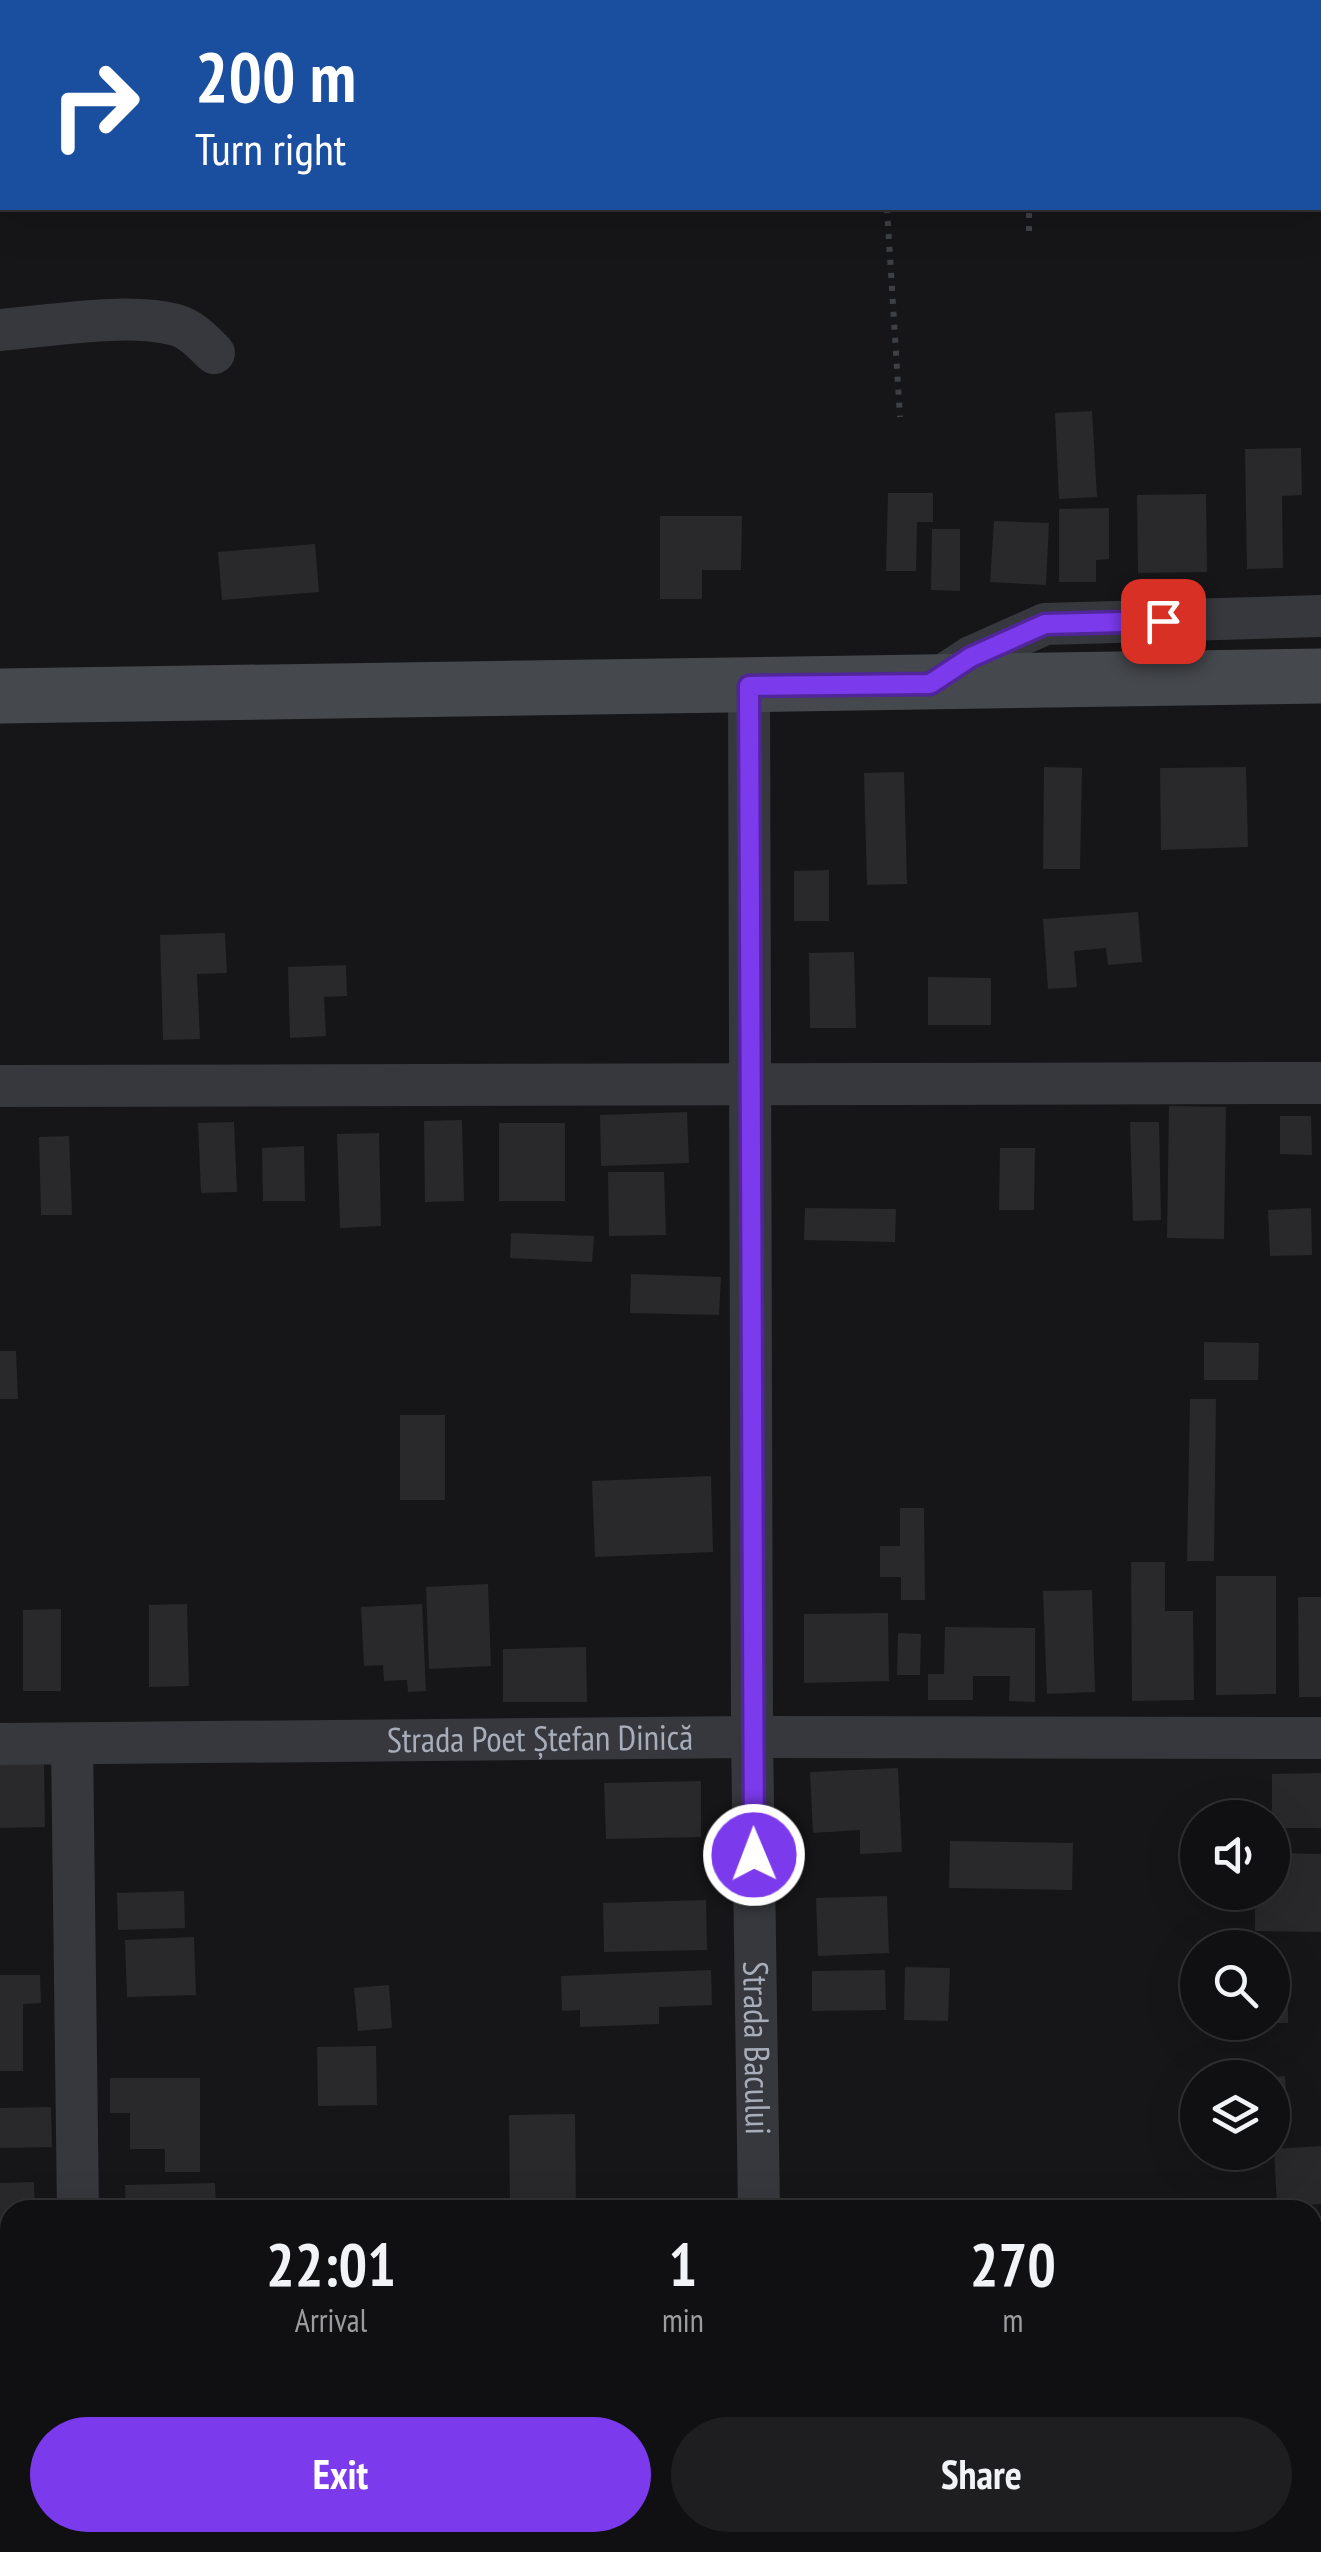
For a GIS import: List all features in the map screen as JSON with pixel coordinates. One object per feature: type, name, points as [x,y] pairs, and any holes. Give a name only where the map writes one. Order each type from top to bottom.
[{"type":"street","points":[[0,330],[121,321],[177,325],[197,336],[214,353]]},
{"type":"street","points":[[930,684],[971,657],[1045,624],[1321,616]]},
{"type":"street","points":[[0,696],[1321,676]]},
{"type":"street","name":"Strada Bacului","points":[[749,686],[752,1737],[759,2200]]},
{"type":"street","points":[[0,1086],[1321,1083]]},
{"type":"street","name":"Strada Poet Ștefan Dinică","points":[[0,1744],[752,1737],[1321,1738]]},
{"type":"street","points":[[72,1744],[78,2200]]},
{"type":"path","points":[[888,210],[900,417]]},
{"type":"path","points":[[1029,230],[1030,210]]},
{"type":"building","points":[[1092,411],[1097,497],[1059,499],[1055,413]]},
{"type":"building","points":[[1301,448],[1302,495],[1282,496],[1283,568],[1247,569],[1245,449]]},
{"type":"building","points":[[888,493],[933,493],[933,522],[917,522],[916,571],[886,571]]},
{"type":"building","points":[[1206,494],[1207,572],[1138,573],[1137,495]]},
{"type":"building","points":[[1109,508],[1109,559],[1096,560],[1096,582],[1059,582],[1059,509]]},
{"type":"building","points":[[660,516],[742,516],[741,570],[702,570],[702,599],[660,599]]},
{"type":"building","points":[[994,521],[1049,523],[1046,585],[990,582]]},
{"type":"building","points":[[932,529],[960,529],[960,591],[931,590]]},
{"type":"building","points":[[315,544],[319,592],[222,600],[218,552]]},
{"type":"building","points":[[1044,767],[1082,768],[1080,869],[1043,869]]},
{"type":"building","points":[[1246,767],[1248,847],[1161,850],[1160,768]]},
{"type":"building","points":[[904,772],[907,884],[867,885],[864,773]]},
{"type":"building","points":[[829,870],[829,921],[794,921],[794,871]]},
{"type":"building","points":[[1138,912],[1142,962],[1108,965],[1106,948],[1074,951],[1077,987],[1048,989],[1043,919]]},
{"type":"building","points":[[225,933],[227,973],[197,974],[200,1039],[163,1040],[160,935]]},
{"type":"building","points":[[854,952],[856,1028],[810,1028],[809,953]]},
{"type":"building","points":[[346,965],[347,996],[324,997],[326,1036],[290,1038],[288,967]]},
{"type":"building","points":[[928,977],[991,978],[991,1025],[928,1025]]},
{"type":"building","points":[[1169,1106],[1226,1107],[1224,1239],[1167,1238]]},
{"type":"building","points":[[687,1112],[689,1163],[601,1166],[600,1115]]},
{"type":"building","points":[[1280,1116],[1311,1116],[1312,1155],[1280,1154]]},
{"type":"building","points":[[462,1120],[464,1201],[425,1202],[424,1121]]},
{"type":"building","points":[[234,1122],[237,1192],[201,1193],[198,1123]]},
{"type":"building","points":[[1130,1122],[1159,1122],[1161,1220],[1133,1221]]},
{"type":"building","points":[[499,1123],[565,1123],[565,1201],[499,1201]]},
{"type":"building","points":[[379,1133],[381,1226],[340,1228],[337,1134]]},
{"type":"building","points":[[69,1136],[72,1215],[41,1215],[39,1137]]},
{"type":"building","points":[[304,1146],[305,1201],[263,1201],[262,1148]]},
{"type":"building","points":[[1000,1148],[1035,1148],[1034,1210],[999,1210]]},
{"type":"building","points":[[608,1172],[664,1172],[666,1235],[609,1236]]},
{"type":"building","points":[[805,1208],[896,1209],[895,1242],[804,1240]]},
{"type":"building","points":[[1311,1208],[1312,1255],[1270,1256],[1268,1210]]},
{"type":"building","points":[[511,1233],[594,1236],[592,1262],[510,1258]]},
{"type":"building","points":[[631,1274],[721,1277],[719,1315],[630,1313]]},
{"type":"building","points":[[1204,1342],[1259,1343],[1258,1380],[1204,1380]]},
{"type":"building","points":[[0,1351],[16,1351],[18,1399],[0,1399]]},
{"type":"building","points":[[1190,1399],[1216,1399],[1214,1561],[1187,1561]]},
{"type":"building","points":[[400,1415],[445,1415],[445,1500],[400,1500]]},
{"type":"building","points":[[711,1476],[713,1552],[595,1557],[592,1481]]},
{"type":"building","points":[[900,1508],[924,1508],[925,1600],[901,1600],[901,1577],[880,1577],[880,1546],[900,1546]]},
{"type":"building","points":[[1131,1562],[1165,1562],[1165,1611],[1193,1611],[1194,1700],[1132,1701]]},
{"type":"building","points":[[1216,1576],[1276,1576],[1276,1694],[1216,1695]]},
{"type":"building","points":[[488,1584],[491,1666],[429,1669],[426,1587]]},
{"type":"building","points":[[1092,1590],[1095,1692],[1047,1694],[1043,1591]]},
{"type":"building","points":[[1298,1597],[1321,1597],[1321,1697],[1299,1697]]},
{"type":"building","points":[[187,1604],[189,1686],[149,1687],[149,1605]]},
{"type":"building","points":[[422,1604],[426,1691],[408,1692],[407,1680],[384,1681],[383,1665],[364,1666],[361,1607]]},
{"type":"building","points":[[61,1609],[61,1691],[23,1691],[23,1610]]},
{"type":"building","points":[[888,1613],[889,1681],[804,1683],[804,1614]]},
{"type":"building","points":[[945,1627],[1035,1628],[1035,1702],[1009,1701],[1010,1676],[973,1676],[973,1700],[928,1700],[928,1674],[944,1674]]},
{"type":"building","points":[[898,1633],[921,1634],[920,1675],[897,1675]]},
{"type":"building","points":[[586,1647],[587,1702],[503,1702],[503,1649]]},
{"type":"building","points":[[0,1764],[44,1764],[45,1827],[0,1828]]},
{"type":"building","points":[[898,1768],[902,1852],[860,1854],[860,1830],[813,1833],[810,1772]]},
{"type":"building","points":[[1321,1773],[1321,1828],[1290,1828],[1290,1800],[1272,1800],[1272,1774]]},
{"type":"building","points":[[701,1781],[701,1837],[606,1839],[604,1783]]},
{"type":"building","points":[[950,1841],[1073,1843],[1072,1890],[949,1888]]},
{"type":"building","points":[[1290,1853],[1321,1854],[1321,1932],[1255,1930],[1255,1910],[1290,1910]]},
{"type":"building","points":[[184,1891],[185,1928],[118,1930],[117,1893]]},
{"type":"building","points":[[887,1896],[889,1953],[818,1956],[816,1898]]},
{"type":"building","points":[[706,1900],[707,1950],[604,1952],[603,1903]]},
{"type":"building","points":[[194,1937],[196,1995],[127,1997],[125,1940]]},
{"type":"building","points":[[905,1967],[950,1968],[948,2021],[904,2020]]},
{"type":"building","points":[[711,1970],[712,2005],[659,2007],[659,2024],[580,2027],[580,2010],[562,2011],[561,1976]]},
{"type":"building","points":[[885,1970],[886,2010],[812,2011],[812,1971]]},
{"type":"building","points":[[0,1975],[40,1975],[41,2003],[23,2004],[23,2071],[0,2071]]},
{"type":"building","points":[[389,1985],[392,2028],[358,2031],[354,1988]]},
{"type":"building","points":[[376,2046],[377,2105],[318,2106],[317,2047]]},
{"type":"building","points":[[110,2078],[200,2078],[200,2172],[165,2172],[165,2149],[130,2149],[130,2113],[110,2113]]},
{"type":"building","points":[[51,2107],[52,2147],[0,2148],[0,2108]]},
{"type":"building","points":[[575,2114],[576,2200],[510,2200],[509,2115]]},
{"type":"building","points":[[1321,2146],[1321,2200],[1277,2200],[1275,2170],[1290,2170],[1290,2148]]},
{"type":"building","points":[[34,2182],[35,2200],[0,2200],[0,2183]]},
{"type":"building","points":[[215,2183],[216,2200],[126,2200],[125,2185]]},
{"type":"route","points":[[754,1855],[749,686],[930,684],[971,657],[1045,624],[1163,621]]}]
